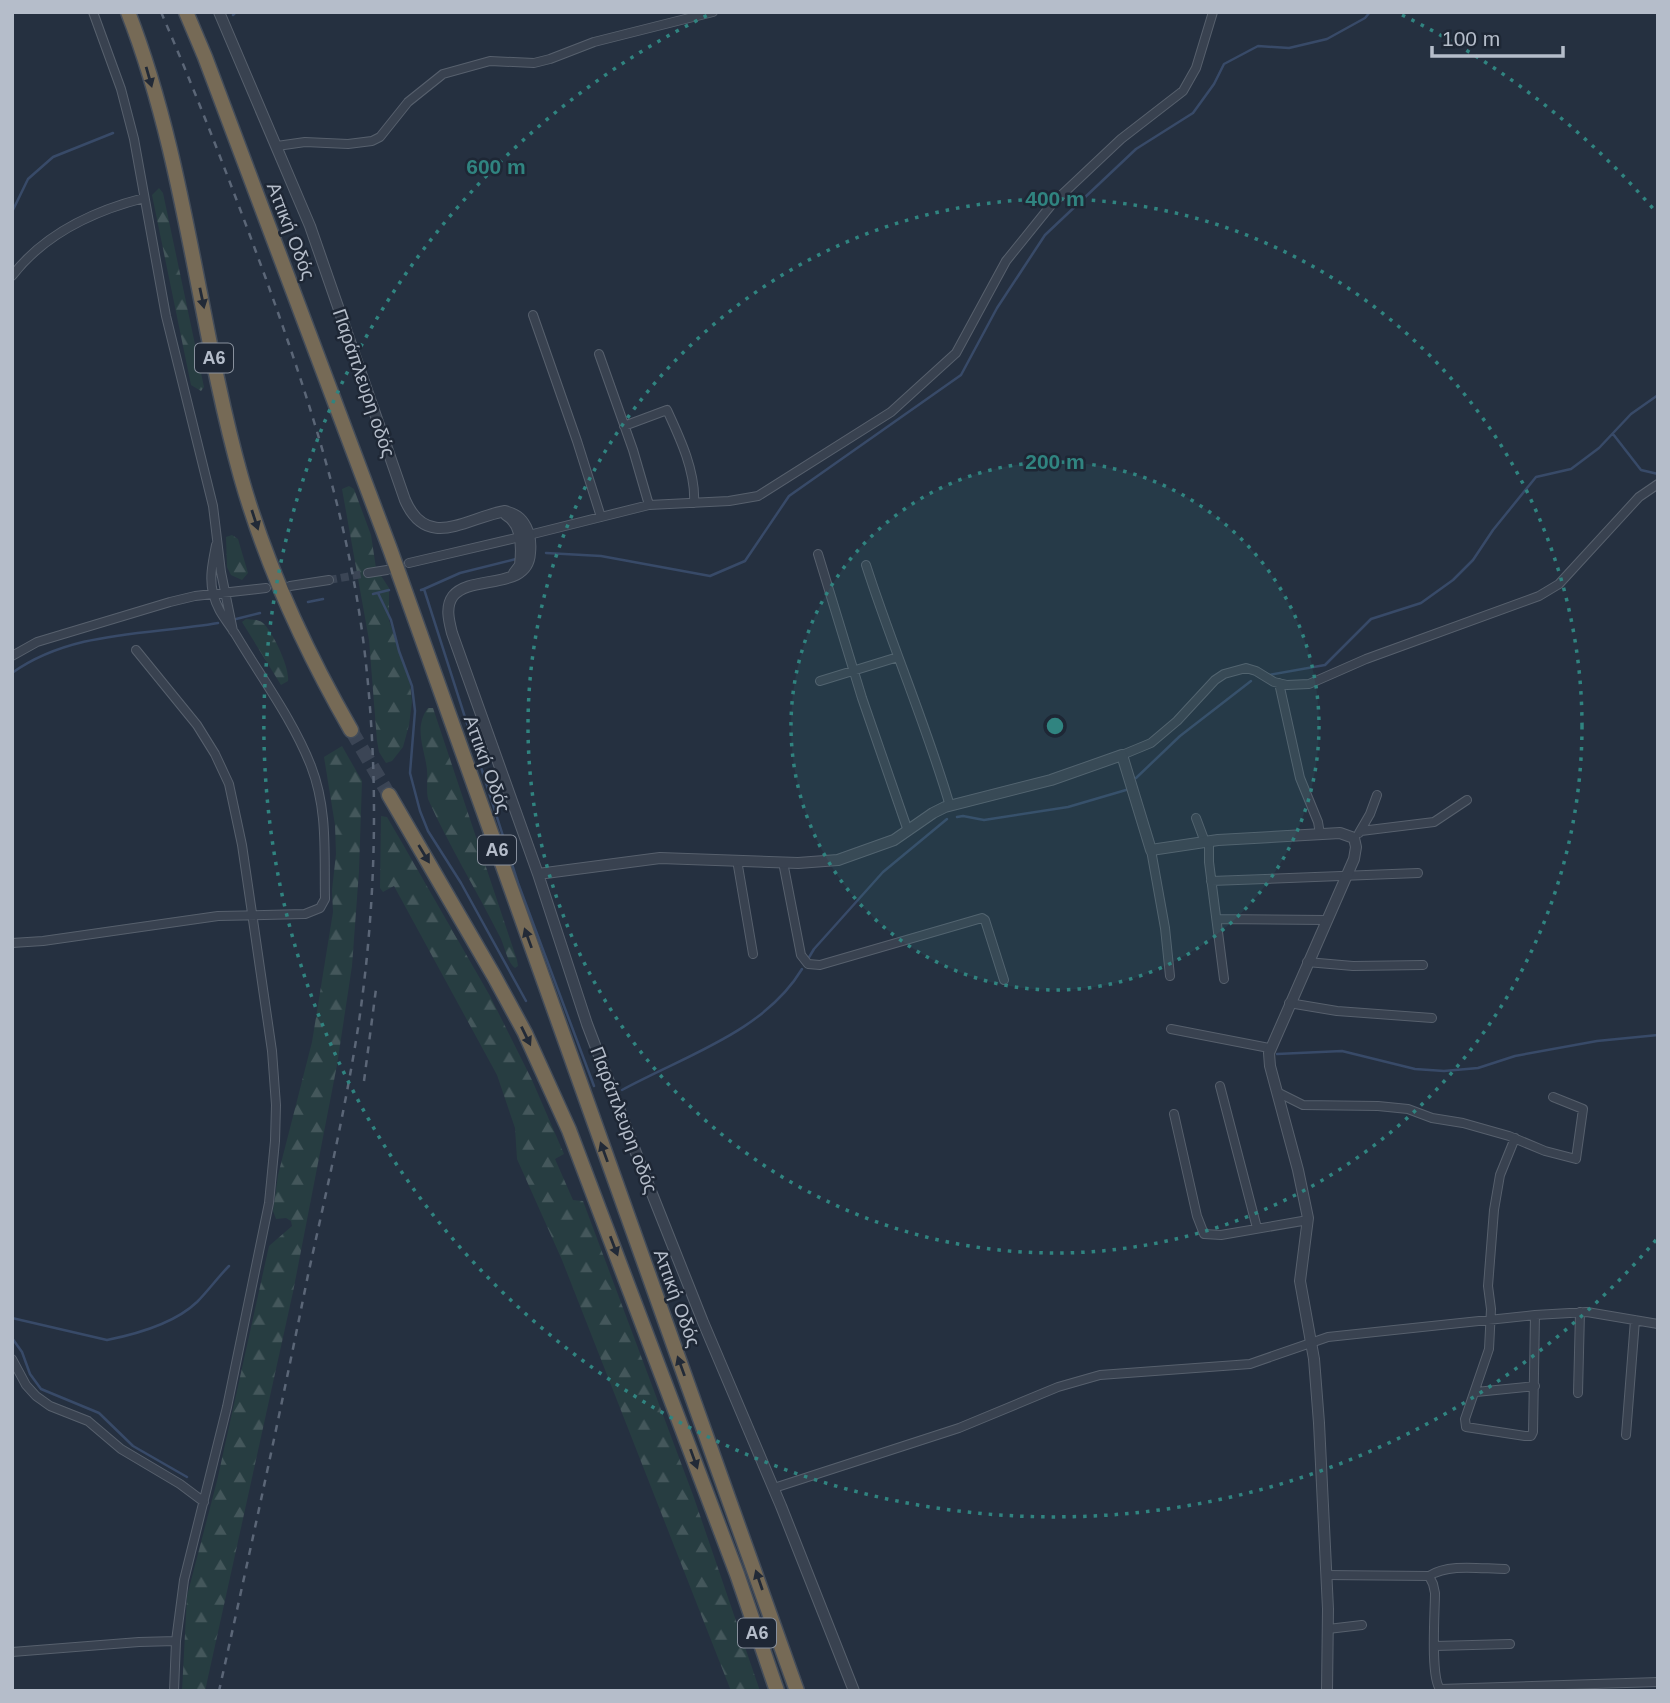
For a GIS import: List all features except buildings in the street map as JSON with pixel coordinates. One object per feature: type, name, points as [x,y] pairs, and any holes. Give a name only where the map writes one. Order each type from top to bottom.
[{"type":"highway","name":"Α6","points":[[128,12],[170,152],[225,408],[247,496],[295,622],[351,730]]},
{"type":"highway","name":"Αττική Οδός","points":[[186,12],[390,549],[797,1691]]},
{"type":"highway","name":"Αττική Οδός","points":[[389,795],[495,976],[525,1033],[569,1130],[737,1574],[777,1691]]},
{"type":"street","points":[[93,12],[121,89],[134,139],[166,316],[213,506],[216,545],[233,631]]},
{"type":"street","name":"Παράπλευρη οδός","points":[[219,12],[310,226],[412,515],[422,525],[440,529],[495,513],[511,518],[524,536],[520,565],[509,577],[470,586],[456,593],[448,608],[448,618],[538,874],[587,1024],[703,1322],[774,1488],[854,1691]]},
{"type":"street","points":[[276,146],[305,142],[348,144],[372,141],[380,137],[408,102],[443,74],[490,61],[534,63],[550,60],[594,42],[713,12]]},
{"type":"street","points":[[409,563],[649,505],[750,498],[769,490],[882,419],[946,364],[962,344],[1001,270],[1027,233],[1069,187],[1112,147],[1183,91],[1196,68],[1213,12]]},
{"type":"street","points":[[12,276],[32,253],[79,221],[144,198]]},
{"type":"street","points":[[533,315],[601,517]]},
{"type":"street","points":[[599,354],[649,505]]},
{"type":"street","points":[[624,426],[667,410],[690,470],[694,503]]},
{"type":"street","points":[[538,874],[641,859],[822,863],[872,849],[950,806],[1051,780],[1151,743],[1224,674],[1246,668],[1279,683],[1300,685],[1322,680],[1366,659],[1539,596],[1559,584],[1639,497],[1658,484]]},
{"type":"street","points":[[12,943],[43,941],[186,919],[252,914],[305,914],[320,908],[325,899],[326,832],[319,793],[310,764],[233,631],[218,610],[211,577],[216,545]]},
{"type":"street","points":[[818,554],[853,671],[908,831]]},
{"type":"street","points":[[866,565],[950,806]]},
{"type":"street","points":[[368,573],[387,569]]},
{"type":"street","points":[[290,586],[330,580]]},
{"type":"street","points":[[12,656],[37,642],[170,602],[213,593],[266,589]]},
{"type":"street","points":[[136,650],[197,725],[229,784],[242,845],[272,1051],[276,1105],[269,1203],[204,1502],[184,1580],[176,1641],[174,1691]]},
{"type":"street","points":[[820,681],[898,657]]},
{"type":"street","points":[[1279,683],[1300,778],[1318,822],[1320,834]]},
{"type":"street","points":[[1122,755],[1151,850],[1165,928],[1170,976]]},
{"type":"street","points":[[1327,1691],[1328,1629],[1319,1423],[1300,1281],[1308,1220],[1304,1192],[1270,1066],[1269,1048],[1354,859],[1357,834],[1377,795]]},
{"type":"street","points":[[1151,850],[1207,841],[1357,834],[1434,822],[1467,800]]},
{"type":"street","points":[[1196,818],[1207,841],[1224,978]]},
{"type":"street","points":[[737,860],[753,954]]},
{"type":"street","points":[[783,862],[801,955],[808,964],[820,965],[982,918],[985,920],[1003,980]]},
{"type":"street","points":[[1211,881],[1418,873]]},
{"type":"street","points":[[1217,919],[1326,920]]},
{"type":"street","points":[[1307,962],[1353,966],[1423,965]]},
{"type":"street","points":[[1289,1003],[1337,1011],[1433,1018]]},
{"type":"street","points":[[1171,1029],[1269,1048]]},
{"type":"street","points":[[1220,1086],[1257,1228]]},
{"type":"street","points":[[1277,1092],[1303,1105],[1408,1109],[1432,1118],[1463,1123],[1576,1159],[1583,1109],[1553,1097]]},
{"type":"street","points":[[1174,1114],[1197,1216],[1204,1234],[1221,1235],[1308,1220]]},
{"type":"street","points":[[1515,1139],[1500,1175],[1494,1210],[1488,1286],[1489,1349],[1465,1419],[1466,1427],[1531,1436],[1535,1386],[1535,1315]]},
{"type":"street","points":[[774,1488],[959,1428],[1048,1391],[1092,1377],[1119,1372],[1250,1364],[1318,1339],[1535,1315],[1580,1312],[1658,1324]]},
{"type":"street","points":[[1578,1393],[1580,1312]]},
{"type":"street","points":[[1626,1435],[1635,1320]]},
{"type":"street","points":[[1477,1321],[1490,1335]]},
{"type":"street","points":[[12,1359],[26,1385],[36,1396],[50,1406],[88,1421],[121,1449],[180,1484],[204,1502]]},
{"type":"street","points":[[1476,1392],[1535,1386]]},
{"type":"street","points":[[1326,1575],[1429,1576],[1450,1569],[1505,1569]]},
{"type":"street","points":[[1429,1576],[1434,1593],[1435,1681],[1440,1689],[1574,1688],[1658,1682]]},
{"type":"street","points":[[1328,1629],[1362,1625]]},
{"type":"street","points":[[12,1652],[176,1641]]},
{"type":"street","points":[[1435,1646],[1510,1644]]},
{"type":"green space","points":[[159,188],[163,193],[204,387],[201,391],[191,385],[152,195]]},
{"type":"green space","points":[[349,486],[354,489],[371,535],[376,568],[389,588],[389,620],[410,684],[412,702],[403,747],[392,761],[386,763],[379,752],[377,741],[369,640],[342,489]]},
{"type":"green space","points":[[232,535],[238,539],[248,573],[242,580],[231,575],[227,567],[226,537]]},
{"type":"green space","points":[[246,619],[259,621],[267,628],[284,659],[288,681],[281,685],[242,622]]},
{"type":"green space","points":[[428,708],[433,708],[517,960],[518,966],[515,968],[428,799],[421,723]]},
{"type":"green space","points":[[342,746],[362,781],[352,966],[337,1065],[293,1292],[205,1691],[182,1691],[187,1596],[217,1481],[269,1246],[292,1226],[291,1221],[286,1218],[276,1219],[273,1211],[278,1175],[312,1042],[333,912],[335,825],[324,757]]},
{"type":"green space","points":[[381,816],[387,817],[490,996],[532,1080],[564,1154],[555,1159],[573,1200],[583,1201],[693,1495],[760,1691],[731,1691],[562,1260],[517,1159],[515,1128],[497,1075],[394,886],[383,892],[380,888]]},
{"type":"waterway","points":[[233,15],[236,12]]},
{"type":"waterway","points":[[546,553],[601,556],[710,576],[745,561],[789,496],[961,375],[997,308],[1045,235],[1136,149],[1193,113],[1214,84],[1224,64],[1258,46],[1289,48],[1327,39],[1365,18],[1370,12]]},
{"type":"waterway","points":[[12,212],[28,179],[53,157],[113,133]]},
{"type":"waterway","points":[[1269,675],[1325,665],[1371,619],[1421,603],[1453,580],[1473,560],[1493,530],[1536,477],[1571,469],[1599,448],[1631,414],[1658,395]]},
{"type":"waterway","points":[[1613,434],[1641,470],[1658,474]]},
{"type":"waterway","points":[[424,589],[460,573],[516,559]]},
{"type":"waterway","points":[[421,590],[424,589],[518,883],[594,1086]]},
{"type":"waterway","points":[[373,594],[389,590]]},
{"type":"waterway","points":[[378,593],[391,620],[412,686],[415,711],[410,773],[420,811],[428,831],[461,883],[526,1001]]},
{"type":"waterway","points":[[308,602],[323,599]]},
{"type":"waterway","points":[[236,619],[260,613]]},
{"type":"waterway","points":[[12,673],[35,659],[85,641],[218,623]]},
{"type":"waterway","points":[[1136,778],[1180,736],[1251,681]]},
{"type":"waterway","points":[[957,817],[984,820],[1068,807],[1126,790]]},
{"type":"waterway","points":[[808,959],[883,872],[947,819]]},
{"type":"waterway","points":[[622,1090],[745,1026],[767,1010],[786,991],[802,969]]},
{"type":"waterway","points":[[1277,1054],[1342,1051],[1415,1069],[1444,1071],[1478,1068],[1515,1056],[1597,1041],[1658,1035]]},
{"type":"waterway","points":[[12,1318],[107,1340],[119,1338],[155,1327],[188,1310],[229,1266]]},
{"type":"waterway","points":[[12,1338],[22,1352],[30,1374],[41,1389],[99,1413],[133,1446],[187,1477]]},
{"type":"tunnel","points":[[329,580],[368,573]]},
{"type":"tunnel","points":[[351,730],[389,795]]},
{"type":"railway","points":[[161,12],[266,279],[328,468],[360,614],[373,755],[372,892],[358,1028],[335,1152],[219,1691]]},
{"type":"railway","points":[[364,1081],[376,989]]}]
